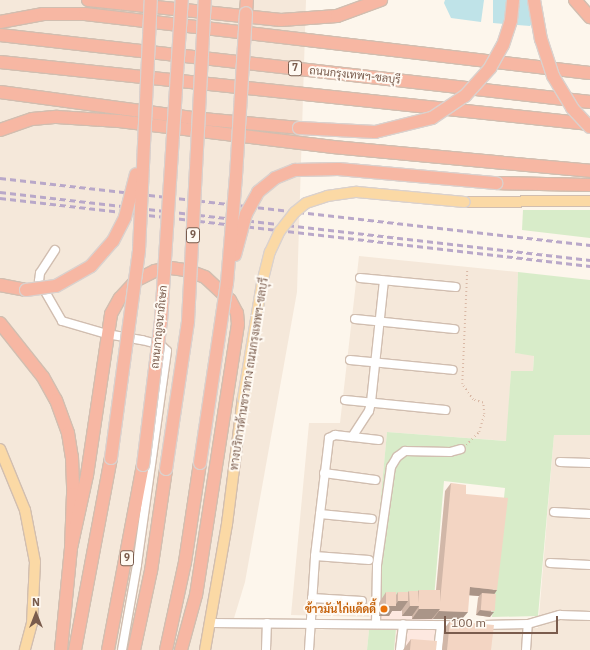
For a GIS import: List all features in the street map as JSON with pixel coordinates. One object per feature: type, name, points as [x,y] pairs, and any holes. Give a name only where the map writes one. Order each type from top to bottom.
[{"type":"highway","points":[[88,0],[282,20],[337,16],[381,0]]},
{"type":"highway","points":[[75,650],[111,458],[139,250],[150,0]]},
{"type":"highway","name":"ถนนกาญจนาภิเษก","points":[[108,650],[143,465],[161,321],[182,0]]},
{"type":"highway","name":"9","points":[[134,650],[151,571],[188,321],[205,0]]},
{"type":"highway","points":[[166,650],[185,562],[227,283],[236,176],[246,0]]},
{"type":"highway","points":[[0,92],[192,118],[299,128],[375,132],[432,118],[465,96],[490,68],[503,45],[511,20],[513,0]]},
{"type":"highway","points":[[534,0],[544,50],[553,76],[572,108],[590,126]]},
{"type":"highway","points":[[575,0],[590,17]]},
{"type":"highway","points":[[0,22],[54,13],[122,18],[590,73]]},
{"type":"highway","name":"ถนนกรุงเทพฯ-ชลบุรี","points":[[0,35],[590,102]]},
{"type":"highway","name":"7","points":[[0,62],[590,126]]},
{"type":"highway","points":[[0,130],[32,119],[57,117],[119,121],[333,147],[590,171]]},
{"type":"highway","points":[[0,286],[26,290],[56,286],[90,266],[113,241],[125,217],[144,136]]},
{"type":"highway","points":[[227,283],[246,214],[258,192],[275,178],[295,170],[338,169],[496,184],[590,185]]},
{"type":"highway","points":[[71,548],[87,475],[111,314],[120,298],[137,280],[155,271],[171,268],[186,270],[205,277],[230,300],[237,313],[238,324],[196,595],[181,650]]},
{"type":"highway","points":[[0,323],[44,377],[56,400],[68,433],[72,457],[71,548],[61,650]]},
{"type":"main road","name":"ทางบริการด้านขวาทาง ถนนกรุงเทพฯ-ชลบุรี","points":[[205,650],[211,623],[243,398],[262,283],[268,260],[280,231],[295,212],[306,203],[327,196],[357,192],[466,202],[590,201]]},
{"type":"main road","points":[[0,449],[25,510],[35,562],[33,615],[25,650]]},
{"type":"street","points":[[55,250],[40,274],[39,281],[56,314],[68,324],[161,345],[167,351],[137,565],[122,650]]},
{"type":"street","points":[[360,278],[456,287]]},
{"type":"street","points":[[352,437],[369,411],[371,402],[384,281]]},
{"type":"street","points":[[355,319],[454,330]]},
{"type":"street","points":[[350,360],[453,370]]},
{"type":"street","points":[[345,400],[446,410]]},
{"type":"street","points":[[309,650],[315,556],[324,473],[330,436],[379,440]]},
{"type":"street","points":[[376,624],[377,565],[391,467],[397,457],[405,451],[444,452],[461,449]]},
{"type":"street","points":[[560,462],[590,463]]},
{"type":"street","points":[[324,473],[376,480]]},
{"type":"street","points":[[554,512],[590,514]]},
{"type":"street","points":[[320,514],[372,519]]},
{"type":"street","points":[[315,556],[369,560]]},
{"type":"street","points":[[550,563],[590,565]]},
{"type":"street","points":[[312,598],[362,601]]},
{"type":"street","points":[[211,623],[441,625],[528,624],[560,615],[590,616]]},
{"type":"street","points":[[266,650],[267,623]]},
{"type":"street","points":[[400,650],[403,624]]},
{"type":"street","points":[[526,650],[528,624]]},
{"type":"street","points":[[438,650],[441,625]]},
{"type":"path","points":[[461,449],[479,432],[484,414],[483,404],[473,400],[462,384],[467,269]]},
{"type":"shaded area","points":[[0,0],[306,0],[297,292],[245,582],[231,628],[369,630],[367,650],[0,650]]},
{"type":"shaded area","points":[[359,256],[518,272],[515,353],[534,355],[533,371],[511,371],[507,441],[387,432],[370,617],[291,615],[309,423],[340,423]]},
{"type":"shaded area","points":[[554,434],[590,435],[590,650],[489,650],[492,627],[538,628]]},
{"type":"shaded area","points":[[434,598],[433,621],[444,621],[441,650],[394,650],[396,629],[369,630],[371,602]]},
{"type":"green space","points":[[523,210],[590,210],[590,238],[522,230]]},
{"type":"green space","points":[[518,272],[590,280],[590,435],[554,435],[538,616],[492,617],[505,488],[444,481],[434,598],[371,602],[387,432],[506,441],[511,371],[533,371],[534,356],[515,353]]},
{"type":"green space","points":[[396,629],[394,650],[367,650],[369,630]]},
{"type":"water","points":[[445,0],[484,0],[481,22],[451,18],[444,3]]},
{"type":"water","points":[[493,0],[530,0],[539,13],[530,26],[493,23]]},
{"type":"building","points":[[451,483],[466,485],[466,494],[508,498],[497,590],[470,587],[468,612],[439,611]]},
{"type":"building","points":[[419,590],[440,590],[440,609],[419,609],[419,606],[410,606],[409,591],[418,591],[419,603]]},
{"type":"building","points":[[386,592],[396,592],[396,606],[386,606]]},
{"type":"building","points":[[398,592],[408,592],[408,601],[398,601]]},
{"type":"building","points":[[482,593],[496,594],[495,611],[481,610]]},
{"type":"building","points":[[450,621],[494,625],[491,650],[447,650]]},
{"type":"building","points":[[411,639],[437,641],[436,650],[410,650]]},
{"type":"railway","points":[[0,178],[590,245]]},
{"type":"railway","points":[[0,192],[590,260]]},
{"type":"railway","points":[[0,198],[590,266]]},
{"type":"place","name":"ข้าวมันไก่แด๊ดดี้","points":[[384,609]]}]
